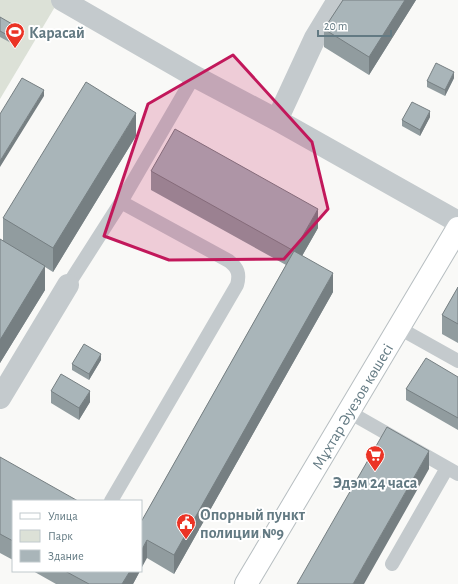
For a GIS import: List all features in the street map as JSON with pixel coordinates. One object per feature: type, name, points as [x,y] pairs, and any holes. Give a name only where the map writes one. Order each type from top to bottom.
[{"type":"street","points":[[277,120],[315,38],[338,0]]},
{"type":"street","points":[[66,1],[194,76],[277,120],[458,222]]},
{"type":"street","name":"Мұхтар Әуезов көшесі","points":[[246,584],[458,228]]},
{"type":"street","points":[[0,398],[68,285]]},
{"type":"lane","points":[[68,285],[121,202],[194,76]]},
{"type":"lane","points":[[111,500],[237,285],[239,277],[238,270],[229,261],[121,202]]},
{"type":"lane","points":[[399,328],[458,361]]},
{"type":"lane","points":[[348,412],[452,471],[392,564]]},
{"type":"highlighted area","points":[[233,55],[312,142],[328,209],[284,259],[169,260],[104,236],[148,104]]},
{"type":"green space","name":"Карасай","points":[[0,0],[59,0],[0,99]]},
{"type":"building","points":[[343,0],[405,0],[369,57],[324,29]]},
{"type":"building","points":[[0,17],[19,28],[13,38],[0,31]]},
{"type":"building","points":[[436,63],[454,72],[445,90],[427,81]]},
{"type":"building","points":[[22,78],[44,90],[0,161],[0,114]]},
{"type":"building","points":[[86,82],[136,113],[53,248],[3,218]]},
{"type":"building","points":[[412,102],[430,111],[420,130],[402,120]]},
{"type":"building","points":[[175,129],[318,209],[294,251],[151,171]]},
{"type":"building","points":[[0,239],[45,266],[0,340]]},
{"type":"building","points":[[294,251],[333,273],[174,555],[147,540],[142,549],[142,520]]},
{"type":"building","points":[[458,287],[458,324],[442,315]]},
{"type":"building","points":[[84,344],[101,354],[89,374],[72,364]]},
{"type":"building","points":[[426,358],[458,377],[458,418],[406,389]]},
{"type":"building","points":[[61,374],[90,391],[79,408],[51,391]]},
{"type":"building","points":[[387,427],[429,451],[353,584],[297,584]]},
{"type":"building","points":[[0,457],[76,500],[12,500],[12,540],[0,534]]},
{"type":"building","points":[[67,572],[129,572],[122,584],[89,584]]},
{"type":"place","name":"Карасай","points":[[15,49]]},
{"type":"place","name":"Эдэм 24 часа","points":[[375,472]]},
{"type":"place","name":"Опорный пункт полиции №9","points":[[186,540]]}]
